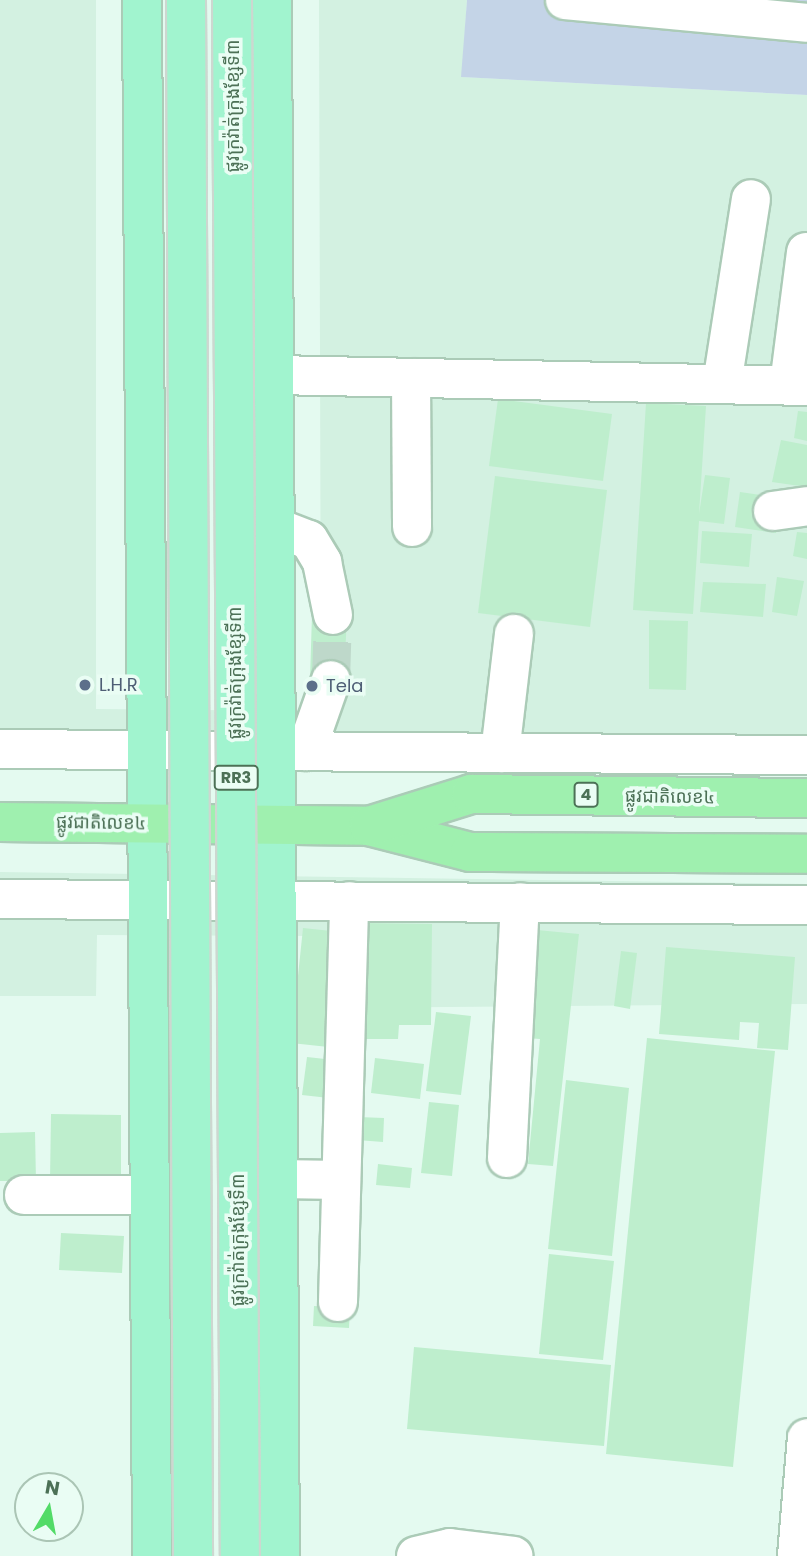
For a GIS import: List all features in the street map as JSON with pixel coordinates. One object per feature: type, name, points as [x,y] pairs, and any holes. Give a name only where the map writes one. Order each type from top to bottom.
[{"type":"highway","name":"ផ្លូវជាតិលេខ៤","points":[[369,826],[471,794],[807,798]]},
{"type":"highway","name":"ផ្លូវជាតិលេខ៤","points":[[0,822],[369,826],[470,852],[807,854]]},
{"type":"main road","points":[[142,0],[152,1556]]},
{"type":"main road","name":"RR3","points":[[186,0],[192,1556]]},
{"type":"main road","name":"ផ្លូវក្រវ៉ាត់ក្រុងខ្សែទី៣","points":[[232,0],[240,1556]]},
{"type":"main road","points":[[272,0],[275,527],[291,752],[276,825],[280,1556]]},
{"type":"street","points":[[565,0],[788,14]]},
{"type":"street","points":[[722,384],[751,199]]},
{"type":"street","points":[[274,375],[798,386],[806,252]]},
{"type":"street","points":[[411,378],[412,527]]},
{"type":"street","points":[[275,527],[309,540],[322,562],[333,615]]},
{"type":"street","points":[[500,752],[514,634]]},
{"type":"street","points":[[291,752],[331,680]]},
{"type":"street","points":[[0,749],[807,755]]},
{"type":"street","points":[[0,899],[148,901],[276,898],[807,905]]},
{"type":"street","points":[[338,1303],[349,901]]},
{"type":"street","points":[[507,1158],[520,902]]},
{"type":"street","points":[[278,1179],[341,1180]]},
{"type":"street","points":[[24,1195],[150,1195]]},
{"type":"street","points":[[797,1556],[807,1438]]},
{"type":"street","points":[[416,1556],[450,1548],[514,1556]]},
{"type":"shaded area","points":[[0,0],[96,0],[96,709],[321,711],[319,0],[467,0],[462,77],[807,95],[807,742],[0,733]]},
{"type":"shaded area","points":[[467,0],[807,0],[807,95],[461,77]]},
{"type":"shaded area","points":[[0,872],[807,884],[807,1004],[325,1008],[324,936],[97,935],[96,996],[0,996]]},
{"type":"building","points":[[498,399],[612,414],[603,481],[489,466]]},
{"type":"building","points":[[646,403],[706,406],[699,514],[705,475],[730,478],[724,524],[699,521],[693,614],[633,610]]},
{"type":"building","points":[[798,411],[807,412],[807,441],[794,438]]},
{"type":"building","points":[[781,440],[807,445],[807,487],[772,482]]},
{"type":"building","points":[[495,476],[607,490],[590,627],[478,613]]},
{"type":"building","points":[[740,492],[782,498],[776,533],[735,527]]},
{"type":"building","points":[[702,531],[752,534],[749,567],[700,563]]},
{"type":"building","points":[[797,532],[807,533],[807,559],[793,556]]},
{"type":"building","points":[[777,577],[804,581],[797,616],[772,612]]},
{"type":"building","points":[[703,582],[766,584],[763,617],[700,612]]},
{"type":"building","points":[[312,614],[347,614],[344,680],[310,679]]},
{"type":"building","points":[[649,620],[688,621],[686,690],[649,689]]},
{"type":"building","points":[[358,923],[432,924],[431,1025],[399,1025],[398,1039],[356,1039]]},
{"type":"building","points":[[303,928],[350,933],[338,1048],[291,1043]]},
{"type":"building","points":[[537,930],[579,934],[553,1166],[528,1164],[540,1039],[526,1038]]},
{"type":"building","points":[[666,947],[795,957],[788,1050],[757,1048],[759,1023],[740,1022],[739,1040],[659,1034]]},
{"type":"building","points":[[621,951],[637,953],[630,1009],[614,1006]]},
{"type":"building","points":[[436,1012],[471,1016],[461,1095],[426,1091]]},
{"type":"building","points":[[647,1038],[775,1051],[733,1467],[606,1454]]},
{"type":"building","points":[[307,1057],[334,1060],[329,1098],[302,1095]]},
{"type":"building","points":[[375,1058],[424,1064],[420,1099],[371,1093]]},
{"type":"building","points":[[566,1080],[629,1088],[612,1256],[548,1249]]},
{"type":"building","points":[[429,1102],[459,1105],[452,1176],[421,1173]]},
{"type":"building","points":[[51,1114],[121,1115],[121,1180],[50,1180]]},
{"type":"building","points":[[358,1117],[384,1118],[383,1142],[357,1140]]},
{"type":"building","points":[[35,1132],[36,1181],[0,1181],[0,1133]]},
{"type":"building","points":[[378,1164],[412,1168],[410,1188],[376,1185]]},
{"type":"building","points":[[61,1233],[124,1236],[122,1273],[59,1270]]},
{"type":"building","points":[[549,1254],[614,1261],[603,1360],[539,1354]]},
{"type":"building","points":[[314,1306],[350,1308],[349,1328],[313,1326]]},
{"type":"building","points":[[414,1347],[611,1365],[604,1446],[407,1429]]},
{"type":"tunnel","points":[[331,680],[333,615]]},
{"type":"place","name":"L.H.R","points":[[85,685]]},
{"type":"place","name":"Tela","points":[[312,686]]}]
